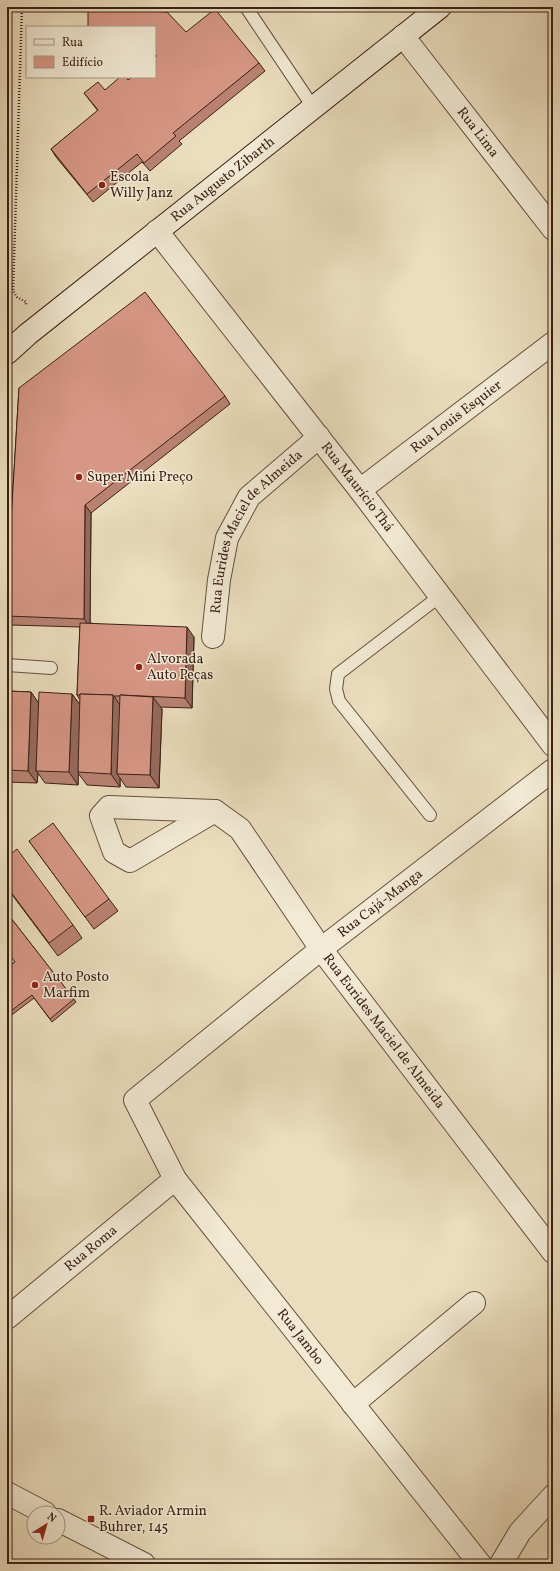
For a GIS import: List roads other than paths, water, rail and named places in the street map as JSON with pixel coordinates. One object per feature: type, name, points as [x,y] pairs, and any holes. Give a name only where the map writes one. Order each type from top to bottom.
[{"type":"street","name":"Rua Augusto Zibarth","points":[[8,362],[28,334],[440,7]]},
{"type":"street","name":"Rua Lima","points":[[403,36],[553,229]]},
{"type":"street","name":"Rua Maurício Thá","points":[[157,231],[360,490],[553,746]]},
{"type":"street","name":"Rua Louis Esquier","points":[[360,490],[553,342]]},
{"type":"street","name":"Rua Eurides Maciel de Almeida","points":[[213,637],[219,580],[227,538],[249,497],[319,437]]},
{"type":"street","name":"Rua Cajá-Manga","points":[[135,1100],[321,949],[553,770]]},
{"type":"street","name":"Rua Eurides Maciel de Almeida","points":[[215,811],[240,829],[321,949],[553,1252]]},
{"type":"street","name":"Rua Jambo","points":[[135,1100],[175,1179],[480,1564]]},
{"type":"street","name":"Rua Roma","points":[[7,1318],[175,1179]]},
{"type":"street","points":[[353,1404],[474,1304]]},
{"type":"street","points":[[7,1494],[29,1505]]},
{"type":"street","points":[[501,1564],[520,1532],[553,1496]]},
{"type":"street","points":[[66,1524],[144,1564]]},
{"type":"lane","points":[[246,7],[314,107]]},
{"type":"lane","points":[[430,815],[339,701],[336,689],[338,674],[440,596]]},
{"type":"lane","points":[[7,665],[51,668]]},
{"type":"place","name":"Escola Willy Janz","points":[[102,185]]},
{"type":"place","name":"Super Mini Preço","points":[[79,477]]},
{"type":"place","name":"Alvorada Auto Peças","points":[[139,667]]},
{"type":"place","name":"Auto Posto Marfim","points":[[35,985]]},
{"type":"place","name":"R. Aviador Armin Buhrer, 145","points":[[91,1519]]}]
